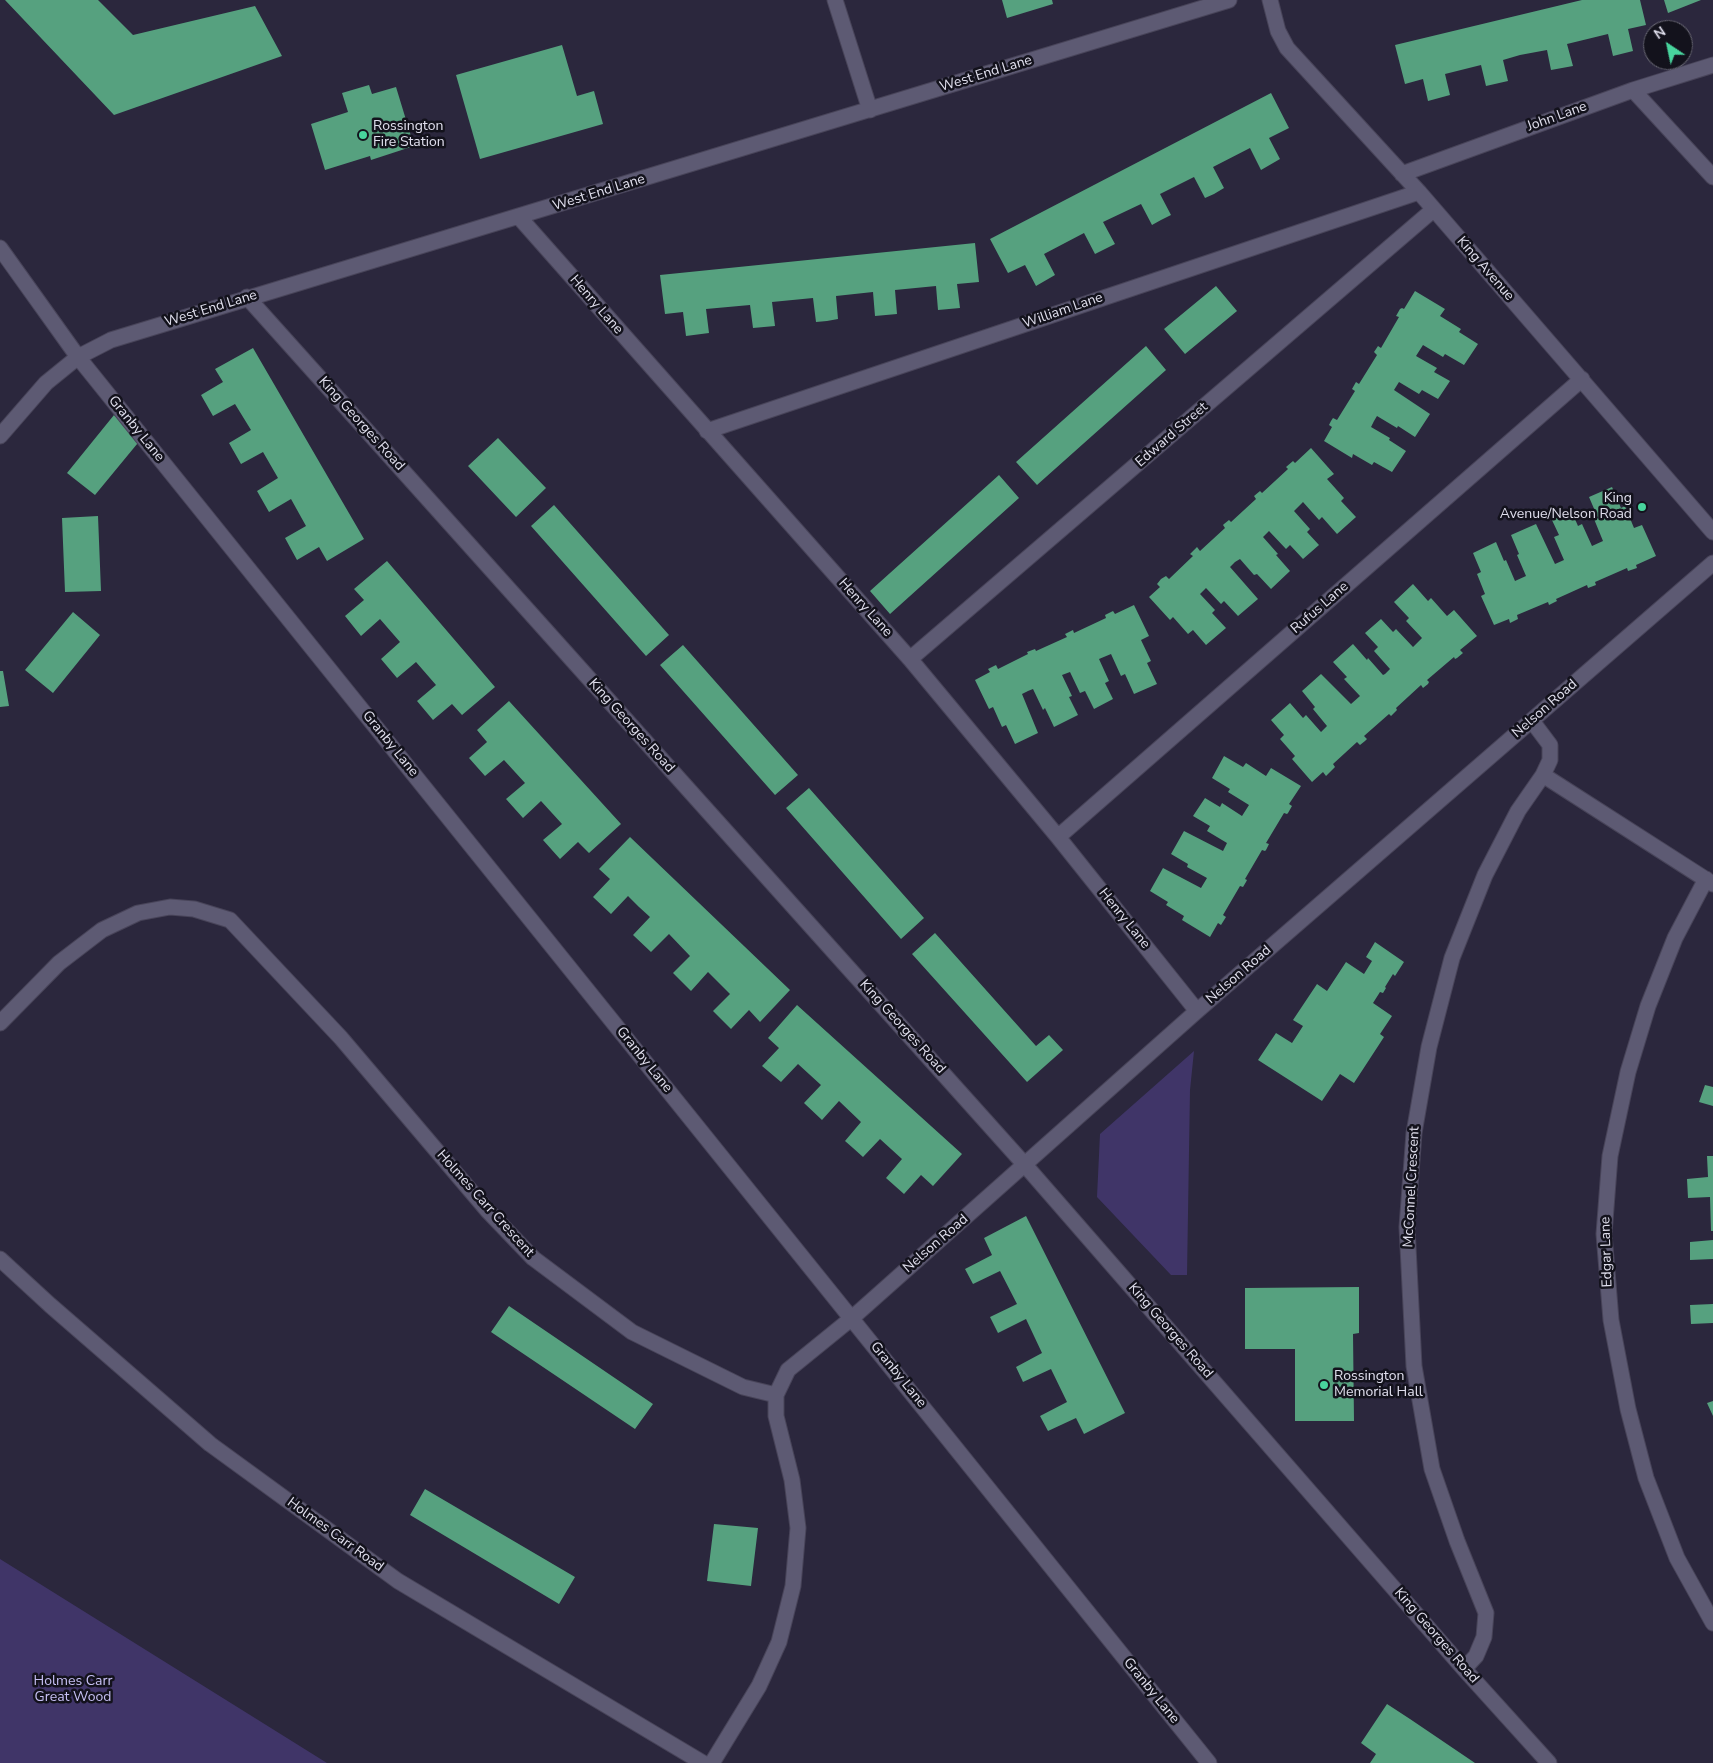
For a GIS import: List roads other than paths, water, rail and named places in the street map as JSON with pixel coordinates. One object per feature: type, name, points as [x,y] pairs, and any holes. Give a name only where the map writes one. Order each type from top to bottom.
[{"type":"street","points":[[836,0],[870,110]]},
{"type":"street","name":"West End Lane","points":[[0,436],[46,383],[78,356],[111,340],[247,297],[519,217],[1228,0]]},
{"type":"street","name":"King Avenue","points":[[1270,0],[1278,31],[1288,48],[1419,192],[1713,532]]},
{"type":"street","name":"John Lane","points":[[1402,174],[1634,90],[1713,66]]},
{"type":"street","points":[[1634,90],[1713,177]]},
{"type":"street","name":"William Lane","points":[[707,430],[1419,192]]},
{"type":"street","name":"Edward Street","points":[[910,659],[1433,210]]},
{"type":"street","name":"Henry Lane","points":[[519,217],[910,659],[1058,837],[1197,1011]]},
{"type":"street","name":"Granby Lane","points":[[0,248],[78,356],[1209,1763]]},
{"type":"street","name":"King Georges Road","points":[[247,297],[1025,1165],[1464,1669],[1549,1763]]},
{"type":"street","name":"Rufus Lane","points":[[1058,837],[1582,380]]},
{"type":"street","name":"Nelson Road","points":[[776,1395],[788,1370],[852,1318],[1197,1011],[1713,564]]},
{"type":"street","name":"McConnel Crescent","points":[[1464,1669],[1476,1656],[1484,1637],[1486,1613],[1457,1541],[1432,1469],[1414,1366],[1407,1227],[1414,1134],[1429,1046],[1452,958],[1485,875],[1518,811],[1543,775],[1550,760],[1550,745],[1532,721]]},
{"type":"street","points":[[1543,775],[1709,881]]},
{"type":"street","name":"Edgar Lane","points":[[1709,881],[1675,938],[1648,1006],[1628,1072],[1610,1156],[1604,1234],[1611,1320],[1628,1409],[1646,1478],[1677,1558],[1713,1623]]},
{"type":"street","name":"Holmes Carr Crescent","points":[[0,1023],[59,963],[102,930],[138,913],[170,907],[194,909],[230,920],[341,1038],[487,1210],[533,1258],[632,1332],[743,1387],[776,1395]]},
{"type":"street","name":"Holmes Carr Road","points":[[0,1259],[210,1444],[398,1581],[703,1763]]},
{"type":"street","points":[[712,1763],[759,1686],[779,1642],[793,1586],[798,1528],[792,1480],[776,1416],[776,1395]]},
{"type":"place","name":"Rossington Fire Station","points":[[363,135]]},
{"type":"place","name":"King Avenue/Nelson Road","points":[[1642,507]]},
{"type":"place","name":"Rossington Memorial Hall","points":[[1324,1385]]},
{"type":"park label","name":"Holmes Carr Great Wood","points":[[73,1690]]}]
